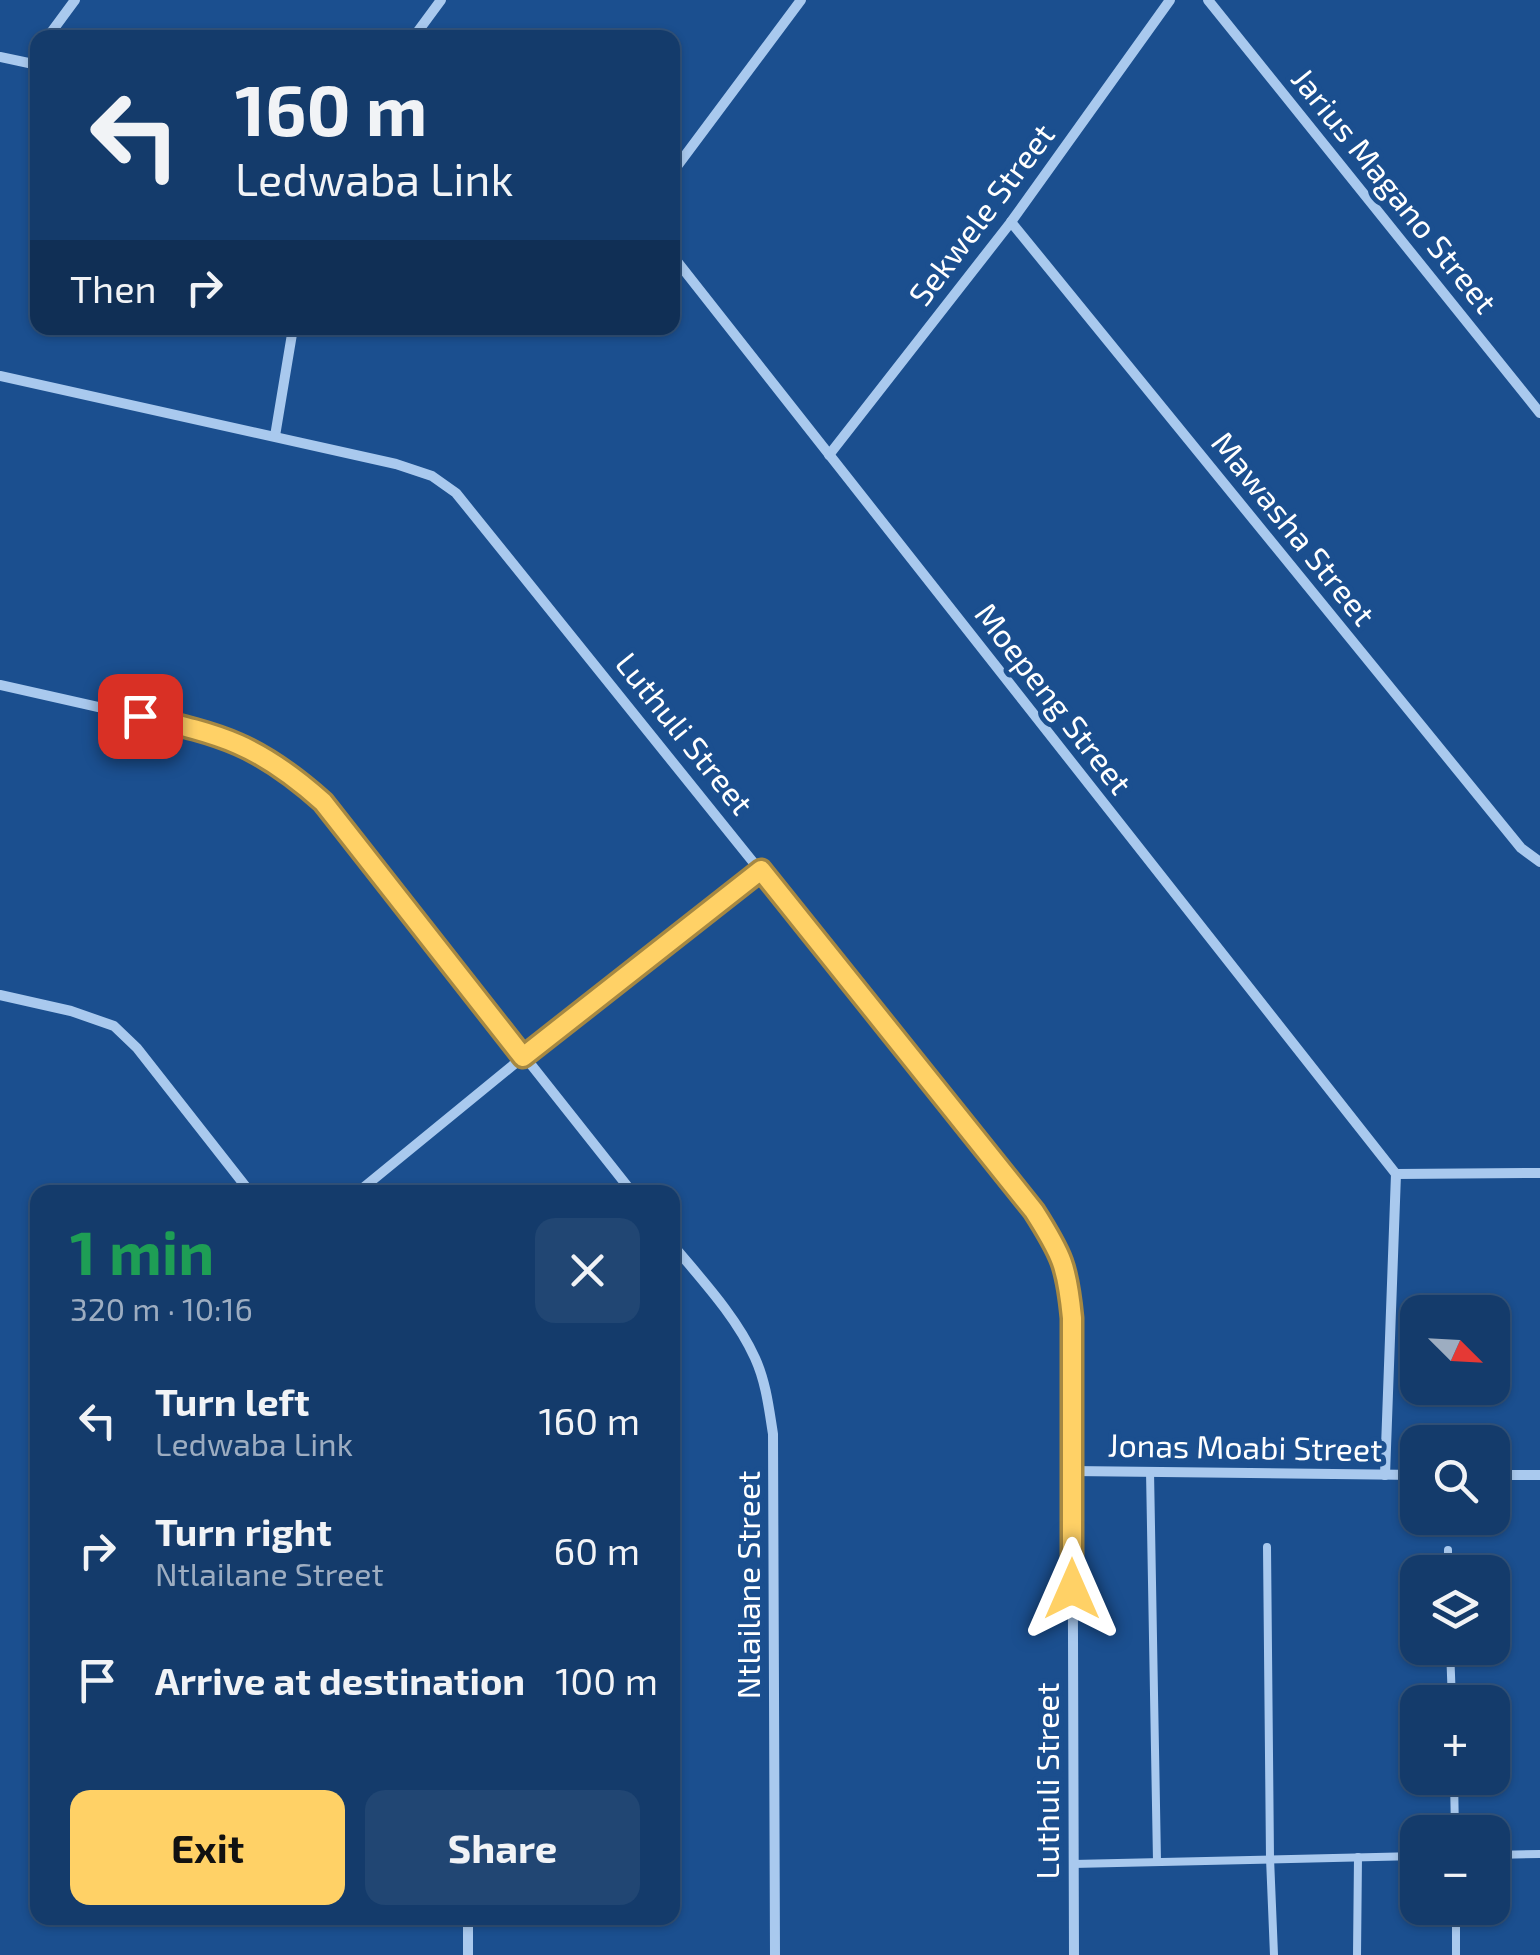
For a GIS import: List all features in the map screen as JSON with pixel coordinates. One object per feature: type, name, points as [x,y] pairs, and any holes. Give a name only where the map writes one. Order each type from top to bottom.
[{"type":"street","points":[[54,30],[75,0]]},
{"type":"street","points":[[418,30],[441,0]]},
{"type":"street","points":[[680,161],[802,0]]},
{"type":"street","name":"Sekwele Street","points":[[828,455],[1011,222],[1170,0]]},
{"type":"street","name":"Jarius Magano Street","points":[[1208,0],[1540,413]]},
{"type":"street","points":[[0,56],[30,63]]},
{"type":"street","name":"Mawasha Street","points":[[1011,222],[1521,848],[1540,862]]},
{"type":"street","name":"Moepeng Street","points":[[680,265],[1396,1174]]},
{"type":"street","points":[[275,436],[292,335]]},
{"type":"street","name":"Luthuli Street","points":[[0,376],[396,464],[432,476],[456,493],[1034,1211],[1061,1254],[1069,1282],[1072,1318],[1074,1955]]},
{"type":"street","points":[[0,685],[209,732],[250,747],[290,773],[323,802],[626,1185]]},
{"type":"street","points":[[367,1185],[761,870]]},
{"type":"street","points":[[0,995],[71,1011],[114,1026],[137,1048],[245,1185]]},
{"type":"street","points":[[1385,1475],[1396,1174],[1540,1173]]},
{"type":"street","name":"Ntlailane Street","points":[[680,1254],[737,1327],[755,1358],[773,1434],[775,1955]]},
{"type":"street","name":"Jonas Moabi Street","points":[[1072,1471],[1400,1475]]},
{"type":"street","points":[[1510,1475],[1540,1475]]},
{"type":"street","points":[[468,1925],[468,1955]]},
{"type":"lane","points":[[1150,1470],[1156,1861]]},
{"type":"lane","points":[[1267,1547],[1274,1955]]},
{"type":"lane","points":[[1448,1550],[1448,1555]]},
{"type":"lane","points":[[1510,1855],[1540,1854]]},
{"type":"lane","points":[[1074,1864],[1400,1856]]},
{"type":"lane","points":[[1357,1955],[1358,1857]]},
{"type":"lane","points":[[1456,1925],[1456,1955]]},
{"type":"route","points":[[140,716],[209,732],[250,747],[290,773],[323,802],[523,1057],[761,870],[1034,1211],[1061,1254],[1069,1282],[1072,1318],[1072,1589]]}]
